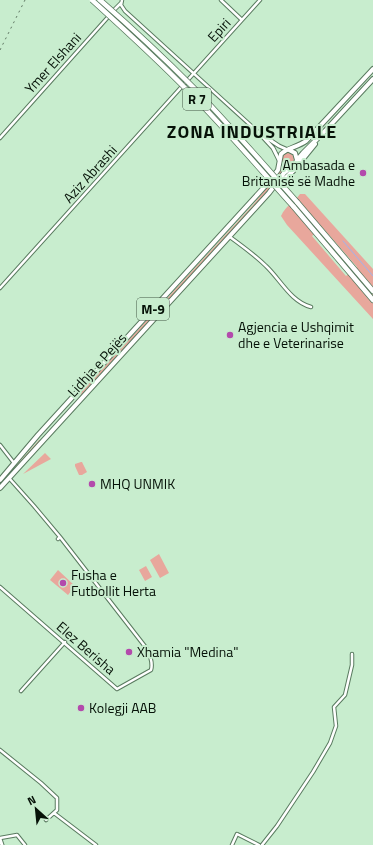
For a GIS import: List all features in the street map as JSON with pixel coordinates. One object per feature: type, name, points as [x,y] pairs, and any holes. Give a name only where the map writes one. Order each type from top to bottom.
[{"type":"highway","name":"R 7","points":[[92,0],[189,91],[295,204],[373,291]]},
{"type":"highway","name":"R 7","points":[[100,0],[147,42],[193,87],[235,132],[373,300]]},
{"type":"highway","name":"Lidhja e Pejës","points":[[0,480],[53,419],[268,183],[278,170],[283,152],[303,144],[373,69]]},
{"type":"highway","name":"Lidhja e Pejës","points":[[0,488],[269,193],[280,178],[295,164],[297,160],[325,132],[373,79]]},
{"type":"highway","points":[[269,193],[297,166],[325,132]]},
{"type":"highway","points":[[289,150],[295,153],[297,160]]},
{"type":"highway","points":[[280,161],[284,167],[291,168]]},
{"type":"street","points":[[221,0],[242,20]]},
{"type":"street","name":"Epiri","points":[[193,74],[260,0]]},
{"type":"street","points":[[121,1],[125,11],[258,132],[273,148],[280,161]]},
{"type":"street","name":"Ymer Elshani","points":[[0,138],[121,1]]},
{"type":"street","name":"Aziz Abrashi","points":[[0,288],[193,74]]},
{"type":"street","points":[[258,132],[279,146],[289,150]]},
{"type":"street","points":[[229,236],[267,266],[292,295],[304,304],[311,307]]},
{"type":"street","points":[[0,445],[14,463]]},
{"type":"street","name":"Elez Berisha","points":[[0,587],[117,689],[151,670],[152,666],[150,655],[142,642],[34,506],[9,478]]},
{"type":"street","points":[[21,691],[64,642]]},
{"type":"street","points":[[232,845],[237,834],[261,845],[277,826],[313,772],[330,743],[336,726],[334,707],[345,695],[352,665],[352,654]]},
{"type":"street","points":[[0,750],[57,798],[57,810],[46,820]]},
{"type":"street","points":[[54,813],[96,845]]},
{"type":"street","points":[[2,845],[0,839],[17,835],[26,845]]},
{"type":"shaded area","points":[[286,153],[290,153],[294,159],[290,165],[286,165],[282,161],[282,157]]},
{"type":"shaded area","points":[[281,168],[285,170],[258,202],[51,430],[80,397],[82,391],[253,205],[275,178]]},
{"type":"shaded area","points":[[300,194],[305,194],[373,269],[373,319],[287,225],[281,216],[285,209]],"holes":[[[322,227],[357,267],[346,276],[312,236]]]},
{"type":"shaded area","points":[[39,440],[42,440],[0,487],[0,484]]},
{"type":"shaded area","points":[[45,453],[51,459],[23,474]]},
{"type":"shaded area","points":[[82,462],[87,472],[79,475],[75,464]]},
{"type":"shaded area","points":[[159,554],[169,573],[160,578],[150,560]]},
{"type":"shaded area","points":[[146,566],[152,577],[145,581],[139,570]]},
{"type":"shaded area","name":"Fusha e Futbollit Herta","points":[[58,570],[75,586],[68,595],[50,580]]},
{"type":"waterway","points":[[343,241],[373,276]]},
{"type":"railway","points":[[0,50],[25,0]]},
{"type":"place","name":"Ambasada e Britanisë së Madhe","points":[[363,173]]},
{"type":"place","name":"Agjencia e Ushqimit dhe e Veterinarise","points":[[230,335]]},
{"type":"place","name":"MHQ UNMIK","points":[[92,484]]},
{"type":"place","name":"Fusha e Futbollit Herta","points":[[63,583]]},
{"type":"place","name":"Xhamia \"Medina\"","points":[[129,652]]},
{"type":"place","name":"Kolegji AAB","points":[[81,708]]},
{"type":"district","name":"ZONA INDUSTRIALE","points":[[252,132]]}]
